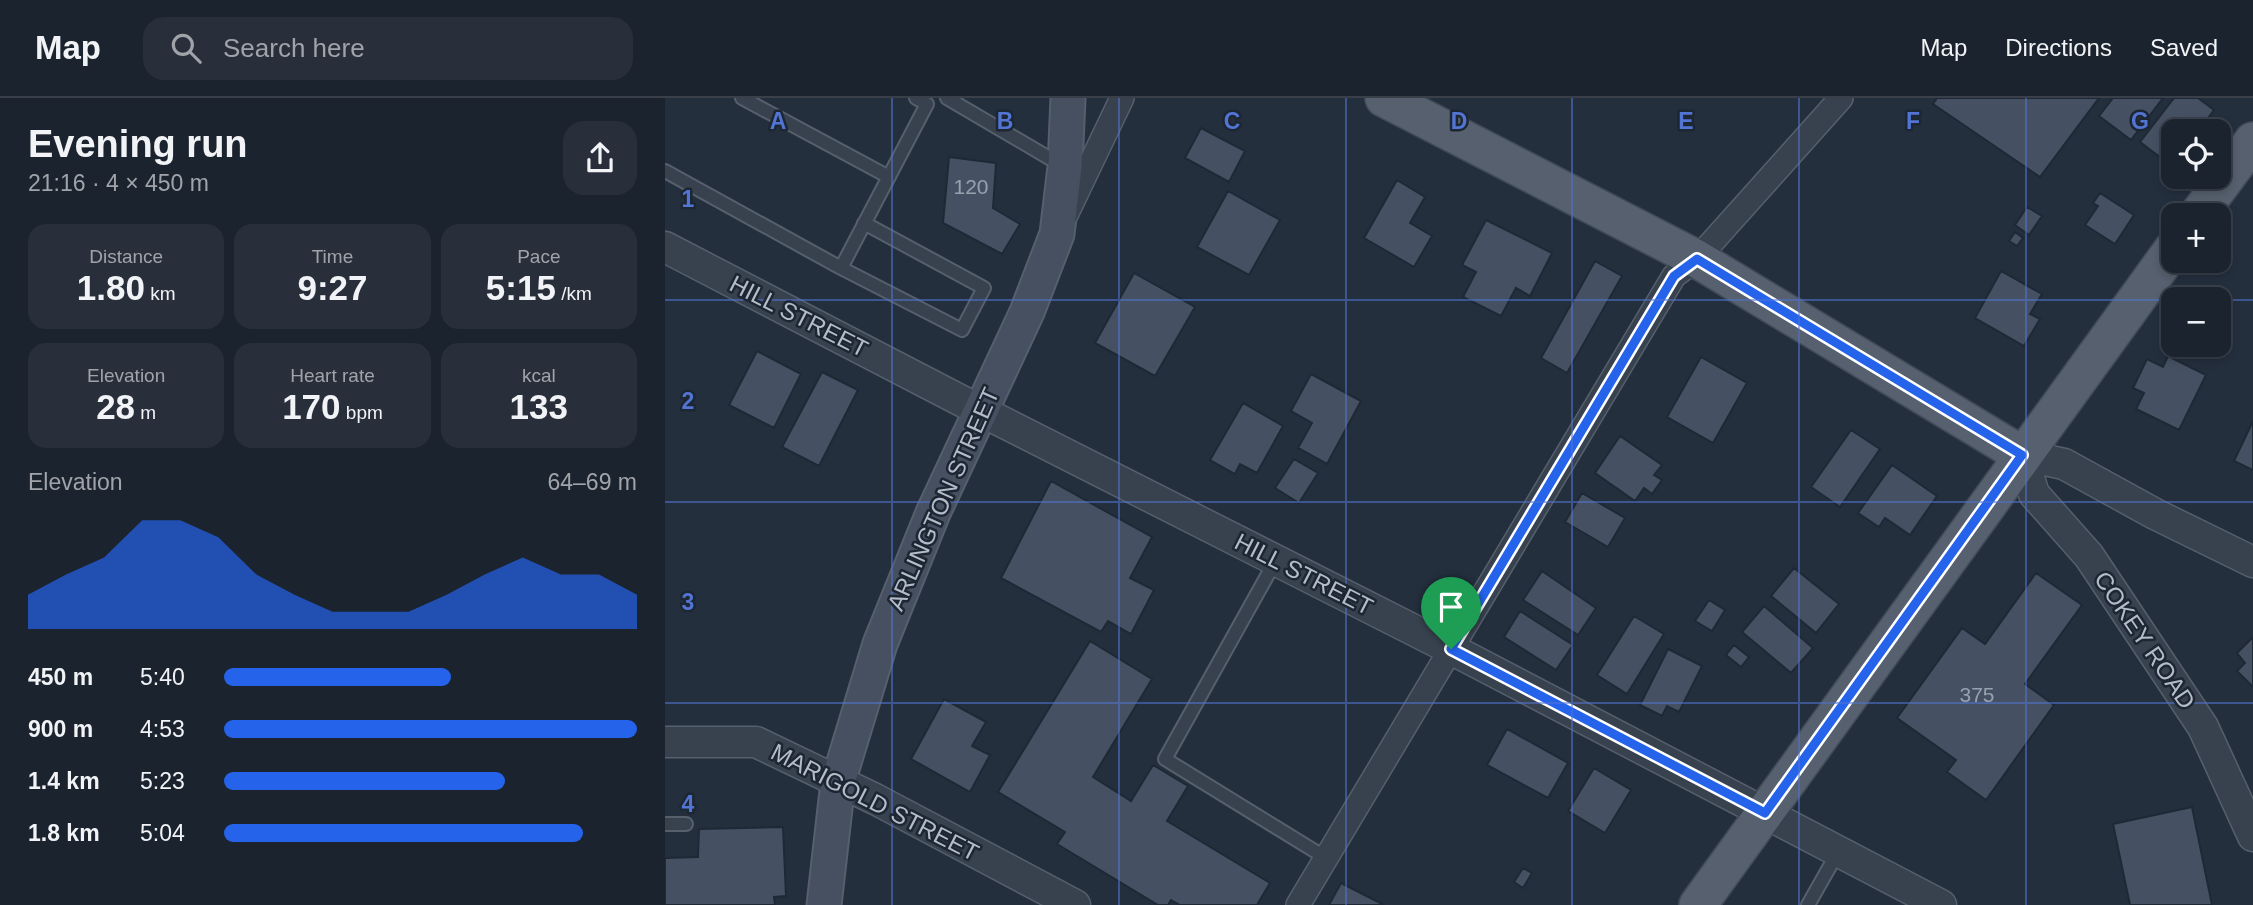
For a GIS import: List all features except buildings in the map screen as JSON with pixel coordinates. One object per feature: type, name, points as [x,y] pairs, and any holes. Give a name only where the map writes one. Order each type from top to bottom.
[{"type":"main road","name":"ARLINGTON STREET","points":[[824,905],[838,782],[880,643],[933,513],[1027,312],[1057,234],[1065,167],[1068,98]]},
{"type":"main road","points":[[1384,98],[1697,259],[2022,455]]},
{"type":"main road","points":[[2207,203],[2253,141]]},
{"type":"main road","points":[[1698,905],[2161,265]]},
{"type":"street","points":[[1057,234],[1122,98]]},
{"type":"street","points":[[1298,905],[1674,276],[1697,259],[1841,98]]},
{"type":"street","name":"HILL STREET","points":[[665,247],[981,411],[1451,649],[1941,905]]},
{"type":"street","points":[[2022,455],[2064,464],[2155,514],[2253,562]]},
{"type":"street","name":"COKEY ROAD","points":[[2022,455],[2034,494],[2089,556],[2203,727],[2253,836]]},
{"type":"street","name":"MARIGOLD STREET","points":[[665,742],[756,742],[1075,905]]},
{"type":"lane","points":[[742,98],[889,177]]},
{"type":"lane","points":[[947,98],[1065,167]]},
{"type":"lane","points":[[841,268],[889,177],[924,100]]},
{"type":"lane","points":[[665,171],[841,268],[962,330],[984,288],[864,223]]},
{"type":"lane","points":[[1276,560],[1165,759],[1326,859]]},
{"type":"lane","points":[[665,824],[686,824]]},
{"type":"lane","points":[[1808,905],[1838,851]]},
{"type":"route","points":[[1697,259],[2022,455],[1765,813],[1451,649],[1674,276],[1697,259]]}]
